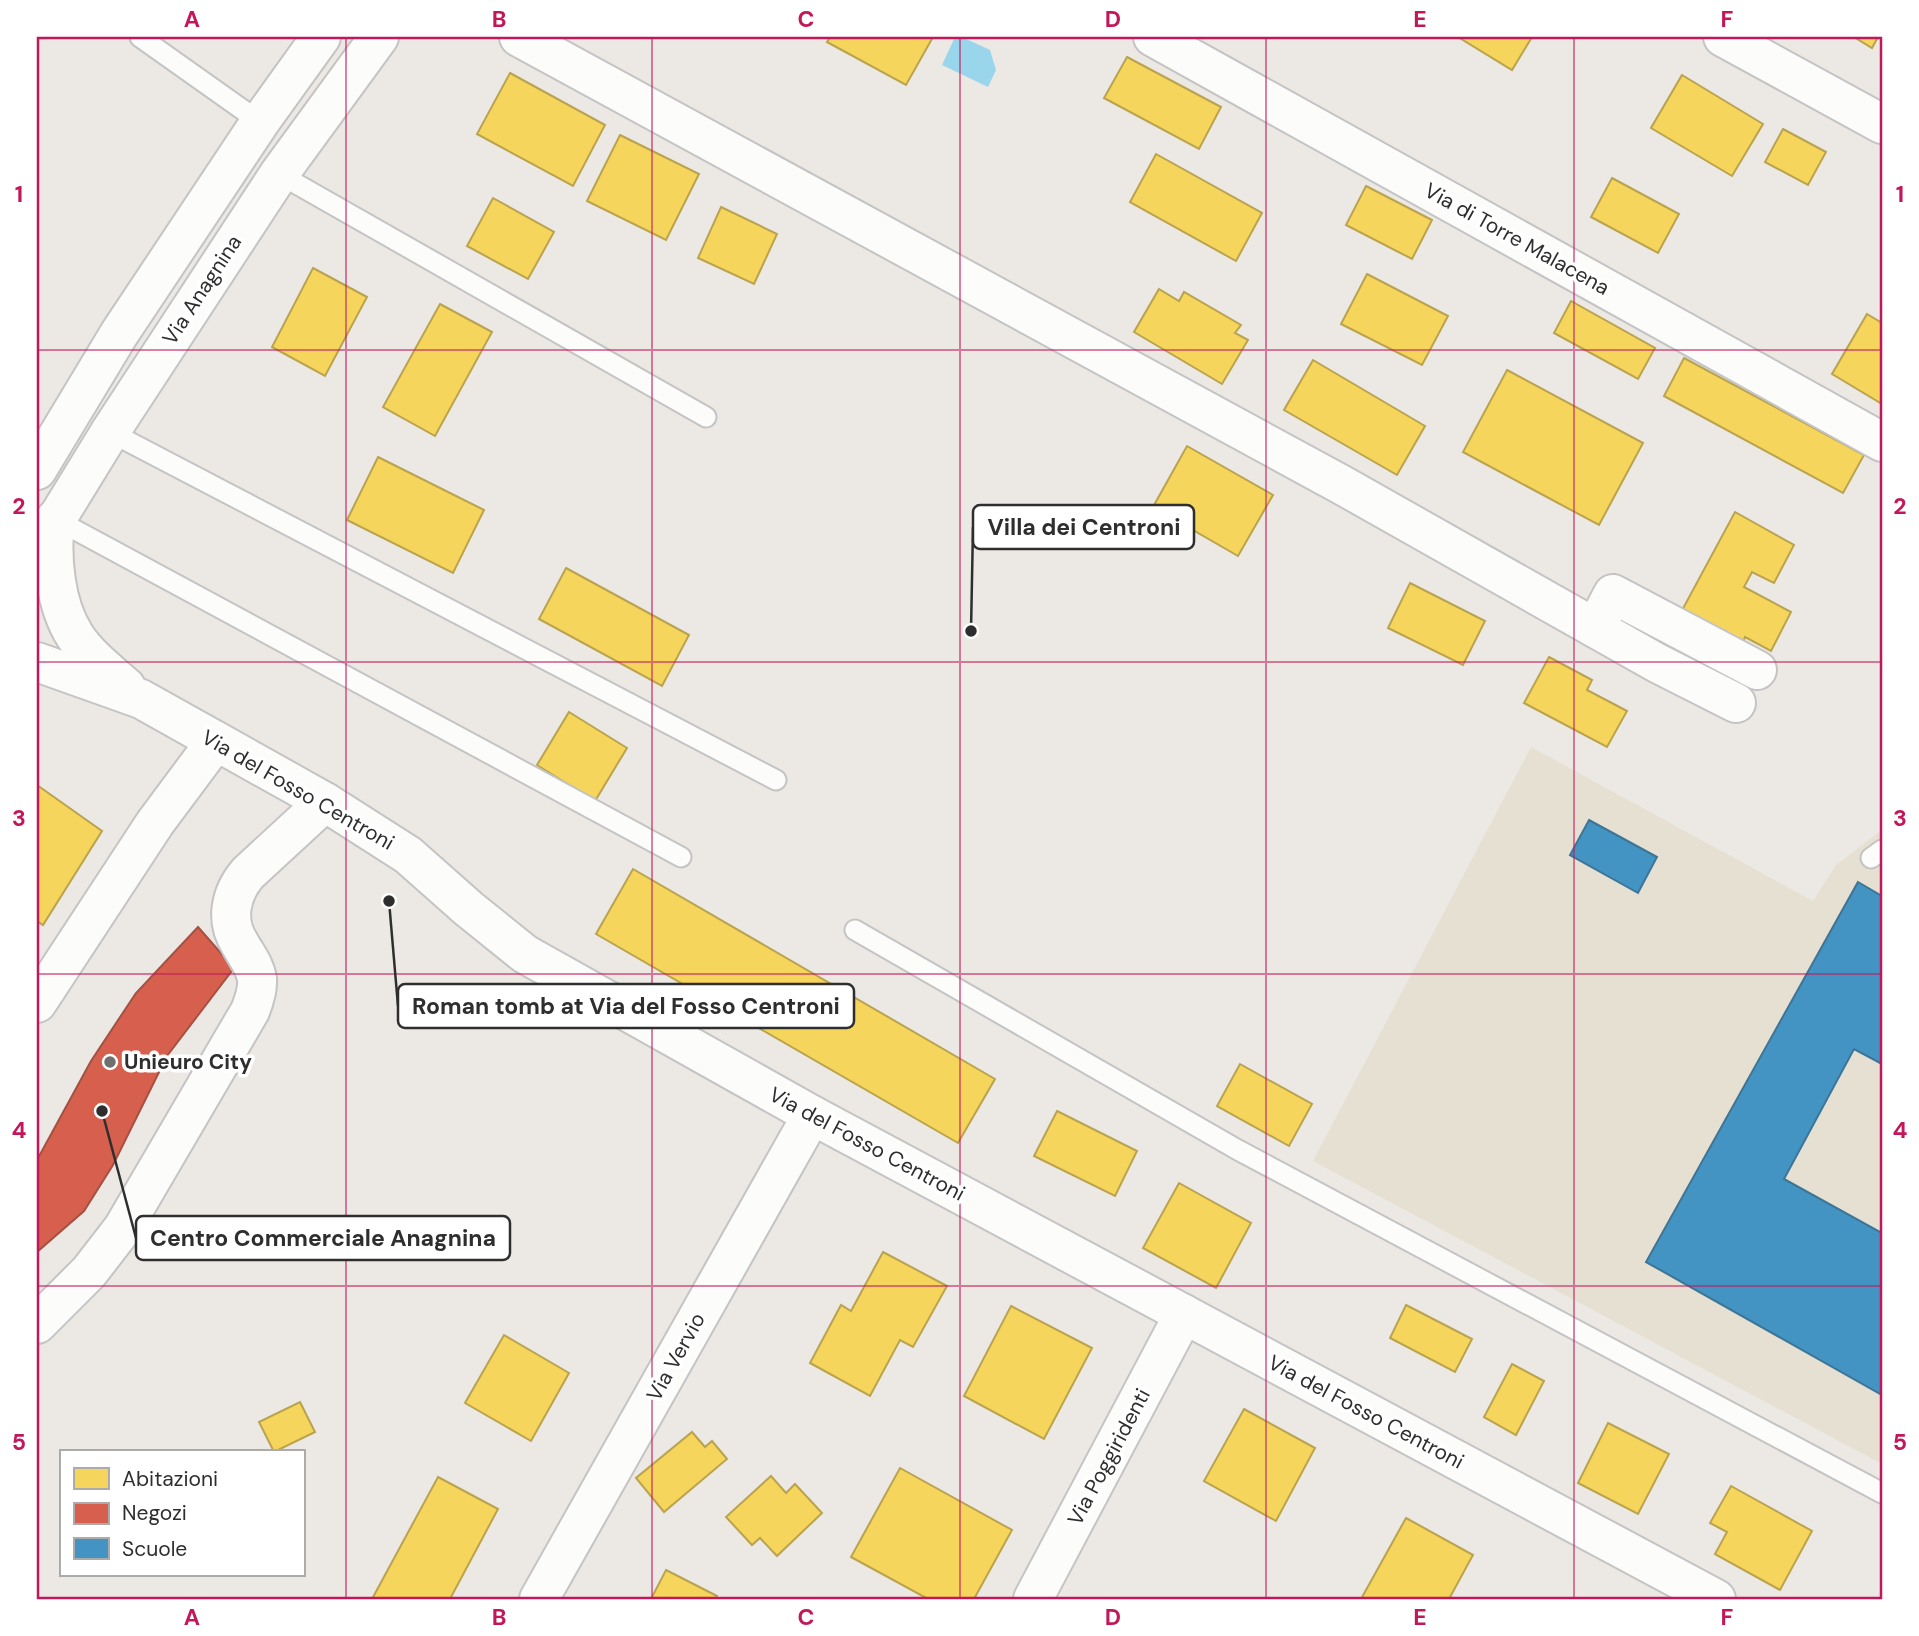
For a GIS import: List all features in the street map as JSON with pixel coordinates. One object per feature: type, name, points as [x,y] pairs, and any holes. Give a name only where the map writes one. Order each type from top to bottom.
[{"type":"street","name":"Via Anagnina","points":[[37,470],[119,334],[260,122],[321,37]]},
{"type":"street","name":"Via Anagnina","points":[[37,551],[110,432],[279,174],[379,37]]},
{"type":"street","points":[[519,37],[1342,485],[1657,663],[1737,703]]},
{"type":"street","name":"Via di Torre Malacena","points":[[1153,37],[1882,442]]},
{"type":"street","points":[[1723,37],[1882,124]]},
{"type":"street","points":[[55,519],[53,549],[56,579],[74,635],[100,664],[141,699]]},
{"type":"street","points":[[1595,628],[1613,594],[1757,670]]},
{"type":"street","name":"Via del Fosso Centroni","points":[[37,662],[141,699],[326,802],[408,855],[525,954],[812,1115],[1716,1599]]},
{"type":"street","points":[[39,994],[155,823],[215,741]]},
{"type":"street","points":[[37,1324],[89,1272],[123,1228],[250,1011],[257,990],[257,978],[235,936],[231,913],[240,883],[326,802]]},
{"type":"street","name":"Via Vervio","points":[[539,1599],[812,1115]]},
{"type":"street","name":"Via Poggiridenti","points":[[1033,1599],[1184,1314]]},
{"type":"lane","points":[[140,37],[260,122]]},
{"type":"lane","points":[[279,174],[705,417]]},
{"type":"lane","points":[[110,432],[776,780]]},
{"type":"lane","points":[[55,519],[681,857]]},
{"type":"lane","points":[[855,930],[1238,1150],[1882,1493]]},
{"type":"shaded area","points":[[1531,747],[1813,901],[1836,865],[1882,830],[1882,1464],[1313,1161]]},
{"type":"water","points":[[955,37],[962,37],[990,50],[996,70],[988,87],[942,65]]},
{"type":"building: Abitazioni","points":[[830,37],[933,37],[906,85],[827,42]]},
{"type":"building: Abitazioni","points":[[1458,37],[1532,37],[1512,70]]},
{"type":"building: Abitazioni","points":[[1854,37],[1878,37],[1872,48]]},
{"type":"building: Abitazioni","points":[[1127,57],[1221,107],[1199,149],[1104,98]]},
{"type":"building: Abitazioni","points":[[510,73],[605,125],[573,186],[477,134]]},
{"type":"building: Abitazioni","points":[[1682,75],[1763,124],[1732,176],[1651,128]]},
{"type":"building: Abitazioni","points":[[1783,129],[1826,152],[1808,185],[1765,162]]},
{"type":"building: Abitazioni","points":[[620,135],[699,174],[666,240],[587,201]]},
{"type":"building: Abitazioni","points":[[1156,154],[1262,213],[1236,261],[1130,202]]},
{"type":"building: Abitazioni","points":[[1612,178],[1679,214],[1658,253],[1591,217]]},
{"type":"building: Abitazioni","points":[[1366,186],[1432,220],[1412,259],[1346,225]]},
{"type":"building: Abitazioni","points":[[493,198],[554,232],[528,279],[467,246]]},
{"type":"building: Abitazioni","points":[[721,207],[777,234],[754,284],[698,258]]},
{"type":"building: Abitazioni","points":[[313,268],[367,297],[325,376],[272,347]]},
{"type":"building: Abitazioni","points":[[1367,274],[1448,316],[1422,365],[1341,324]]},
{"type":"building: Abitazioni","points":[[1159,289],[1179,301],[1184,292],[1241,325],[1235,333],[1248,340],[1222,384],[1134,332]]},
{"type":"building: Abitazioni","points":[[1571,301],[1655,348],[1638,379],[1554,333]]},
{"type":"building: Abitazioni","points":[[440,304],[492,332],[435,436],[383,407]]},
{"type":"building: Abitazioni","points":[[1867,314],[1882,323],[1882,404],[1832,374]]},
{"type":"building: Abitazioni","points":[[1684,358],[1864,455],[1843,493],[1664,396]]},
{"type":"building: Abitazioni","points":[[1313,360],[1425,426],[1397,475],[1284,410]]},
{"type":"building: Abitazioni","points":[[1507,370],[1643,443],[1599,525],[1463,452]]},
{"type":"building: Abitazioni","points":[[1187,446],[1273,495],[1238,556],[1153,507]]},
{"type":"building: Abitazioni","points":[[378,457],[484,510],[453,573],[347,520]]},
{"type":"building: Abitazioni","points":[[1735,512],[1794,545],[1774,583],[1752,572],[1744,587],[1791,612],[1771,651],[1745,637],[1741,647],[1680,614]]},
{"type":"building: Abitazioni","points":[[566,568],[689,635],[662,686],[539,619]]},
{"type":"building: Abitazioni","points":[[1410,583],[1485,621],[1463,665],[1388,628]]},
{"type":"building: Abitazioni","points":[[1549,657],[1592,680],[1587,690],[1627,711],[1607,747],[1524,703]]},
{"type":"building: Abitazioni","points":[[569,712],[627,748],[595,801],[537,765]]},
{"type":"building: Abitazioni","points":[[37,785],[102,831],[43,925],[37,921]]},
{"type":"building: Abitazioni","points":[[633,869],[995,1079],[958,1143],[596,934]]},
{"type":"building: Abitazioni","points":[[1240,1064],[1312,1104],[1289,1146],[1217,1106]]},
{"type":"building: Abitazioni","points":[[1057,1111],[1137,1151],[1115,1196],[1034,1156]]},
{"type":"building: Abitazioni","points":[[1179,1183],[1251,1223],[1216,1288],[1143,1248]]},
{"type":"building: Abitazioni","points":[[883,1252],[947,1286],[913,1347],[900,1340],[870,1396],[810,1363],[841,1305],[851,1311]]},
{"type":"building: Abitazioni","points":[[1406,1305],[1472,1339],[1455,1372],[1390,1338]]},
{"type":"building: Abitazioni","points":[[1011,1306],[1092,1348],[1044,1439],[964,1396]]},
{"type":"building: Abitazioni","points":[[504,1335],[569,1373],[531,1441],[465,1403]]},
{"type":"building: Abitazioni","points":[[1512,1364],[1544,1381],[1516,1435],[1484,1417]]},
{"type":"building: Abitazioni","points":[[300,1402],[315,1432],[273,1450],[259,1422]]},
{"type":"building: Abitazioni","points":[[1244,1409],[1315,1448],[1276,1521],[1204,1481]]},
{"type":"building: Abitazioni","points":[[1608,1423],[1669,1454],[1638,1514],[1578,1483]]},
{"type":"building: Abitazioni","points":[[692,1432],[705,1447],[712,1441],[727,1459],[664,1512],[636,1478]]},
{"type":"building: Abitazioni","points":[[900,1468],[1012,1530],[974,1599],[928,1599],[851,1557]]},
{"type":"building: Abitazioni","points":[[771,1476],[786,1493],[795,1484],[822,1513],[777,1556],[760,1538],[752,1545],[726,1517]]},
{"type":"building: Abitazioni","points":[[438,1477],[498,1509],[450,1599],[372,1599]]},
{"type":"building: Abitazioni","points":[[1731,1486],[1812,1531],[1780,1590],[1715,1554],[1727,1532],[1710,1523]]},
{"type":"building: Abitazioni","points":[[1406,1518],[1473,1555],[1449,1599],[1361,1599]]},
{"type":"building: Abitazioni","points":[[666,1570],[717,1596],[715,1599],[651,1599]]},
{"type":"building: Negozi","points":[[198,927],[234,968],[167,1056],[113,1165],[84,1211],[37,1252],[37,1160],[91,1061],[136,993]]},
{"type":"building: Scuole","points":[[1589,820],[1657,857],[1638,893],[1570,855]]},
{"type":"building: Scuole","points":[[1858,882],[1882,896],[1882,1064],[1854,1049],[1784,1179],[1882,1233],[1882,1395],[1646,1262]]},
{"type":"place","name":"Villa dei Centroni","points":[[971,631]]},
{"type":"place","name":"Roman tomb at Via del Fosso Centroni","points":[[389,901]]},
{"type":"place","name":"Unieuro City","points":[[110,1062]]},
{"type":"place","name":"Centro Commerciale Anagnina","points":[[102,1111]]}]
